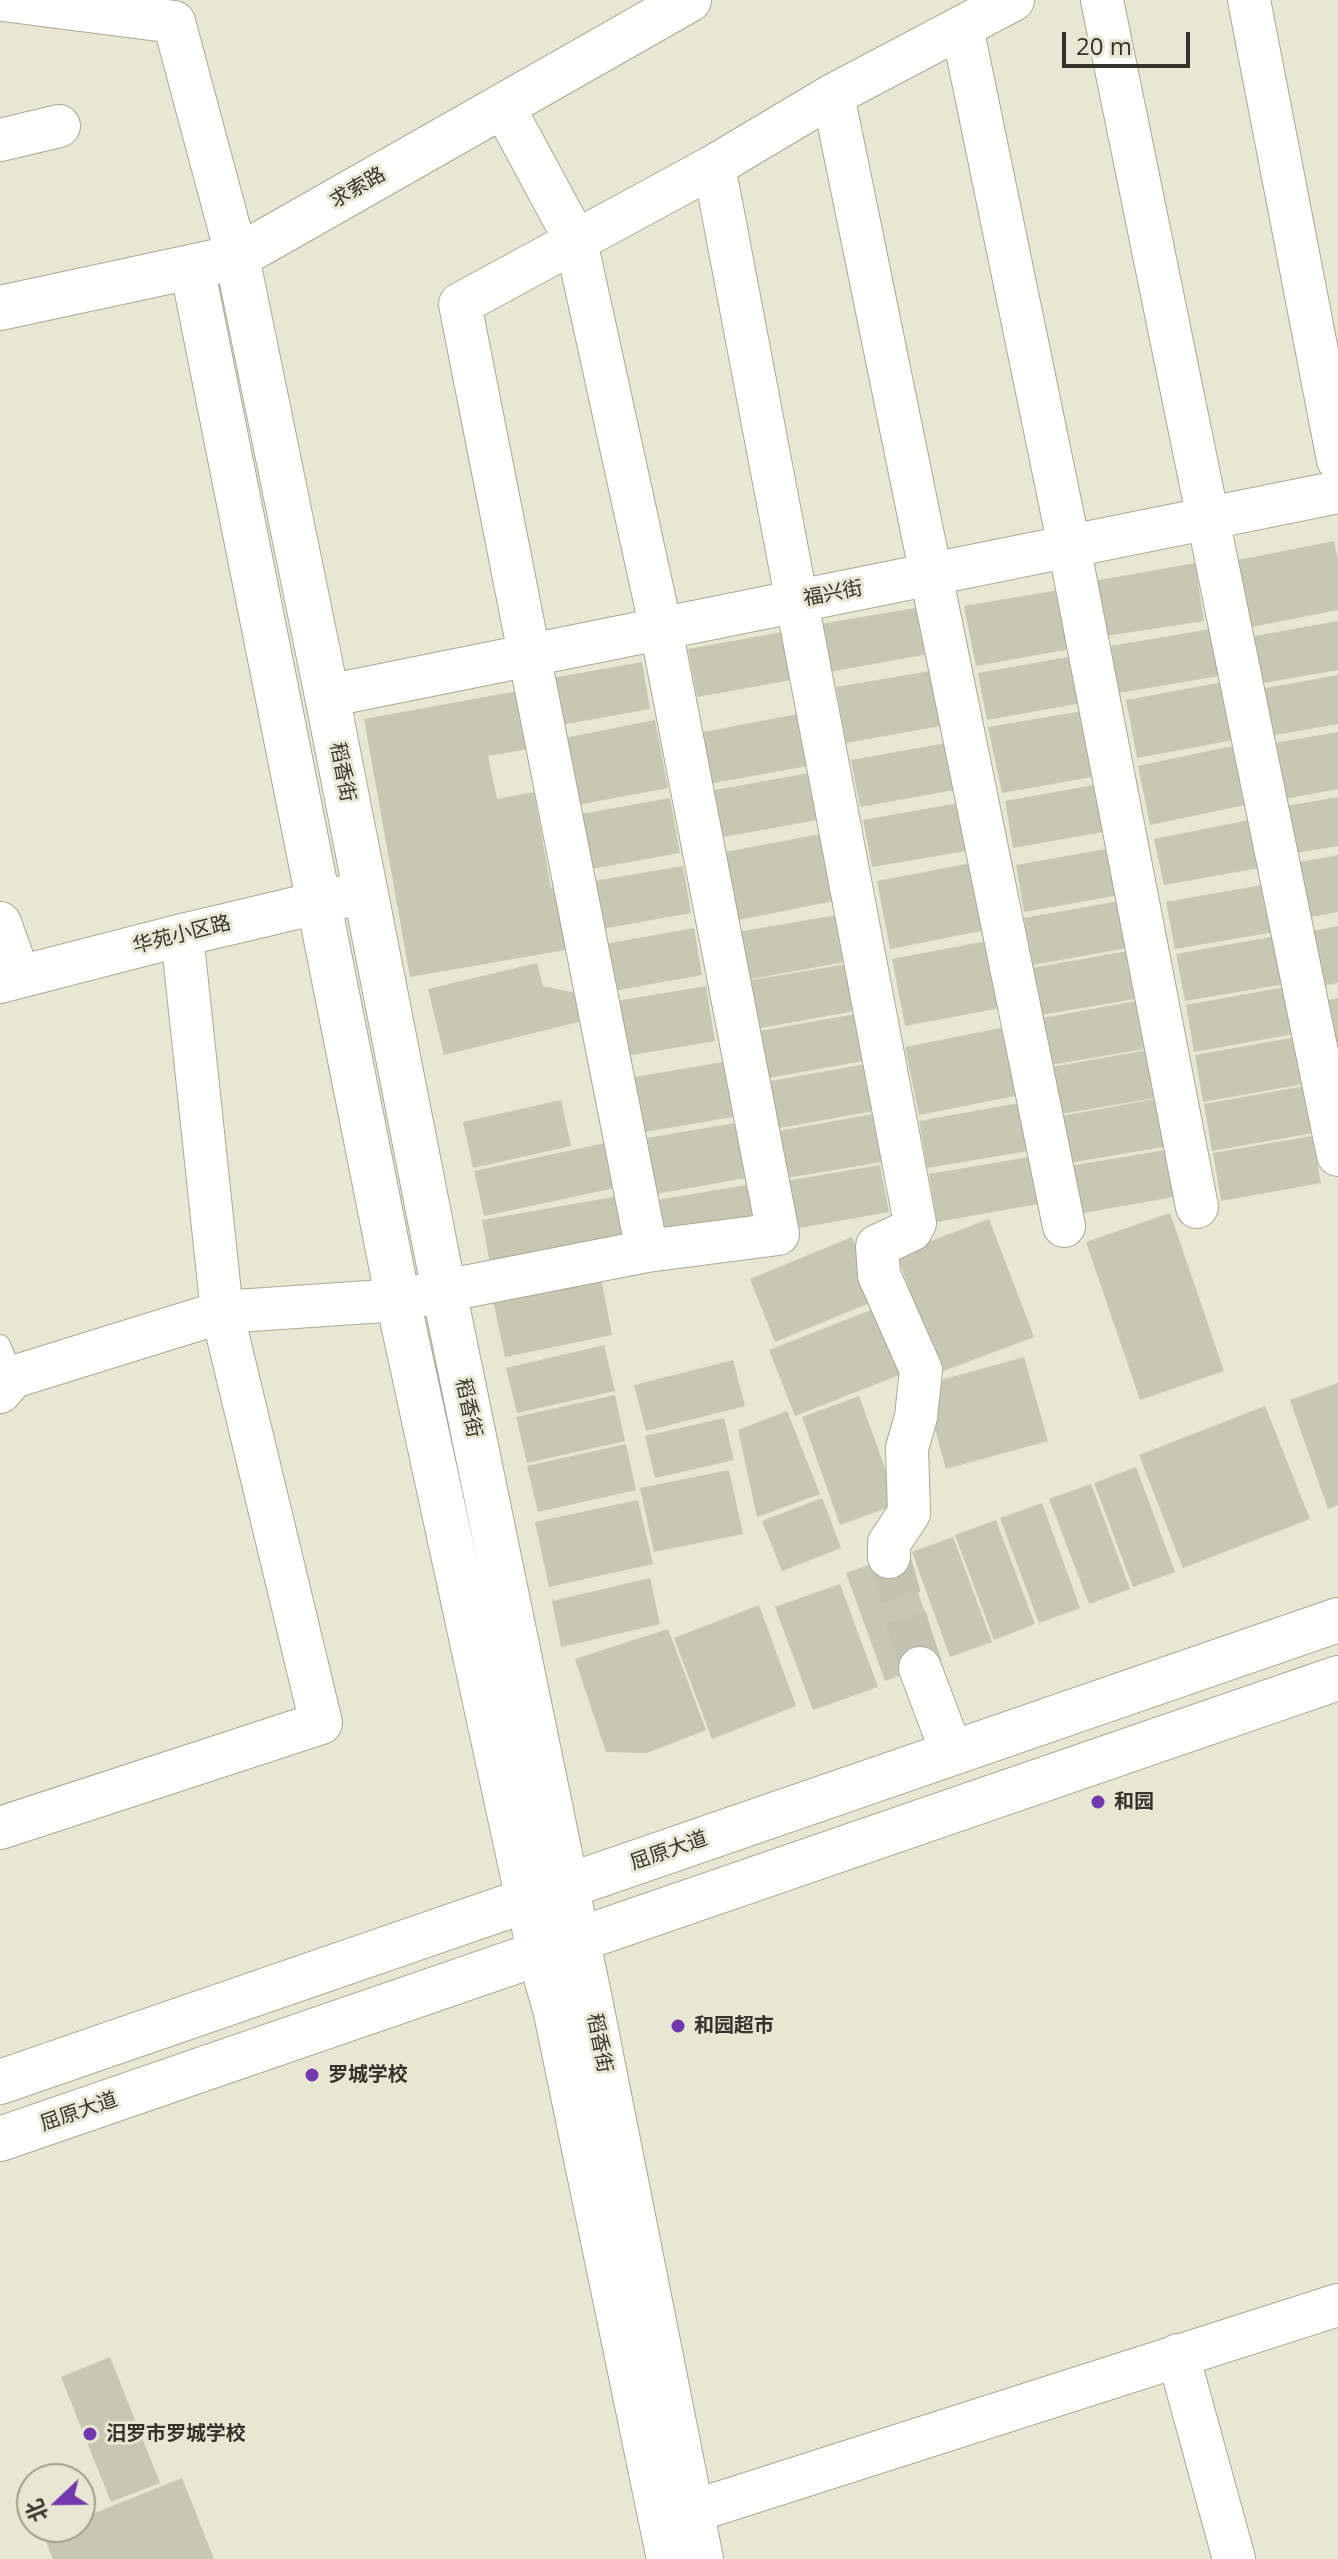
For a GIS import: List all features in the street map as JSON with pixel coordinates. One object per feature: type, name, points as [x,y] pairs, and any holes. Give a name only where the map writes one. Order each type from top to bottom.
[{"type":"street","points":[[3,0],[174,22],[237,257]]},
{"type":"street","name":"求索路","points":[[0,308],[237,257],[689,0]]},
{"type":"street","points":[[647,1251],[460,304],[714,166],[833,95],[1013,0]]},
{"type":"street","points":[[1102,0],[1338,1155]]},
{"type":"street","points":[[1249,0],[1338,460]]},
{"type":"street","points":[[962,27],[1069,546],[1197,1207]]},
{"type":"street","points":[[833,95],[1064,1226]]},
{"type":"street","points":[[4,1371],[222,1312],[398,1300],[647,1251],[778,1234],[661,629],[576,241],[503,106]]},
{"type":"street","points":[[0,140],[59,126]]},
{"type":"street","points":[[714,166],[915,1223],[911,1230],[877,1246],[879,1275],[921,1370],[916,1417],[907,1448],[909,1513],[889,1543],[889,1557]]},
{"type":"street","name":"稻香街","points":[[237,257],[444,1291],[559,1948],[701,2559]]},
{"type":"street","points":[[192,267],[398,1300],[549,1892]]},
{"type":"street","name":"福兴街","points":[[327,696],[1338,492]]},
{"type":"street","name":"华苑小区路","points":[[10,979],[364,892]]},
{"type":"street","points":[[0,923],[10,979]]},
{"type":"street","points":[[0,1828],[321,1723],[222,1312],[182,935]]},
{"type":"street","name":"屈原大道","points":[[0,2082],[1338,1620]]},
{"type":"street","points":[[920,1668],[952,1753]]},
{"type":"street","name":"屈原大道","points":[[0,2139],[1338,1678]]},
{"type":"street","points":[[559,1948],[556,2013],[669,2559]]},
{"type":"street","points":[[691,2512],[1338,2305]]},
{"type":"street","points":[[1178,2355],[1234,2559]]},
{"type":"building","points":[[1334,541],[1338,560],[1338,610],[1246,628],[1233,561]]},
{"type":"building","points":[[1195,563],[1204,621],[1106,636],[1094,581]]},
{"type":"building","points":[[1065,589],[1076,648],[976,666],[964,606]]},
{"type":"building","points":[[921,607],[929,654],[829,672],[820,624]]},
{"type":"building","points":[[1338,621],[1338,670],[1258,684],[1249,637]]},
{"type":"building","points":[[1210,629],[1219,676],[1119,693],[1111,646]]},
{"type":"building","points":[[788,631],[797,679],[697,697],[688,649]]},
{"type":"building","points":[[1079,655],[1087,702],[987,720],[978,673]]},
{"type":"building","points":[[642,662],[650,709],[550,727],[541,680]]},
{"type":"building","points":[[936,670],[946,725],[846,743],[836,687]]},
{"type":"building","points":[[1338,675],[1338,724],[1270,736],[1261,689]]},
{"type":"building","points":[[1223,682],[1234,740],[1137,758],[1126,700]]},
{"type":"building","points":[[523,690],[534,748],[488,756],[497,799],[534,792],[551,888],[565,885],[577,948],[410,977],[364,719]]},
{"type":"building","points":[[1088,710],[1103,775],[1002,793],[988,727]]},
{"type":"building","points":[[798,714],[808,766],[708,784],[698,733]]},
{"type":"building","points":[[655,720],[668,788],[567,807],[554,740]]},
{"type":"building","points":[[1338,732],[1338,789],[1284,799],[1274,743]]},
{"type":"building","points":[[952,742],[960,789],[860,807],[851,760]]},
{"type":"building","points":[[1232,746],[1245,805],[1150,825],[1138,766]]},
{"type":"building","points":[[809,773],[817,820],[718,838],[709,791]]},
{"type":"building","points":[[1105,783],[1114,830],[1013,848],[1005,801]]},
{"type":"building","points":[[1338,797],[1338,846],[1295,853],[1287,806]]},
{"type":"building","points":[[670,798],[680,853],[580,871],[570,816]]},
{"type":"building","points":[[964,802],[972,850],[872,867],[863,820]]},
{"type":"building","points":[[1254,819],[1265,867],[1164,885],[1154,839]]},
{"type":"building","points":[[820,834],[834,901],[733,921],[720,853]]},
{"type":"building","points":[[1117,847],[1125,894],[1024,912],[1016,865]]},
{"type":"building","points":[[1338,855],[1338,912],[1305,918],[1295,863]]},
{"type":"building","points":[[977,862],[991,929],[890,949],[877,881]]},
{"type":"building","points":[[683,866],[691,913],[591,931],[582,883]]},
{"type":"building","points":[[1267,884],[1275,932],[1175,949],[1166,902]]},
{"type":"building","points":[[1125,900],[1133,947],[1033,965],[1024,918]]},
{"type":"building","points":[[837,915],[845,962],[746,980],[737,932]]},
{"type":"building","points":[[1338,926],[1338,983],[1322,986],[1313,931]]},
{"type":"building","points":[[694,928],[702,975],[602,993],[594,946]]},
{"type":"building","points":[[1276,936],[1285,984],[1185,1001],[1176,954]]},
{"type":"building","points":[[992,940],[1006,1007],[905,1026],[892,959]]},
{"type":"building","points":[[1133,950],[1141,998],[1041,1015],[1032,968]]},
{"type":"building","points":[[537,963],[543,986],[576,993],[583,1021],[444,1055],[428,989]]},
{"type":"building","points":[[847,964],[855,1011],[755,1029],[746,981]]},
{"type":"building","points":[[706,986],[715,1041],[614,1058],[605,1003]]},
{"type":"building","points":[[1285,987],[1294,1034],[1194,1052],[1186,1005]]},
{"type":"building","points":[[1338,998],[1338,1060],[1325,1001]]},
{"type":"building","points":[[1142,1000],[1151,1048],[1050,1065],[1042,1018]]},
{"type":"building","points":[[855,1014],[863,1061],[763,1079],[754,1032]]},
{"type":"building","points":[[1006,1027],[1020,1095],[919,1115],[905,1047]]},
{"type":"building","points":[[1296,1037],[1304,1084],[1203,1102],[1195,1055]]},
{"type":"building","points":[[1153,1049],[1161,1097],[1061,1114],[1052,1067]]},
{"type":"building","points":[[723,1062],[733,1117],[633,1134],[623,1079]]},
{"type":"building","points":[[866,1064],[874,1111],[774,1129],[765,1082]]},
{"type":"building","points":[[1305,1086],[1313,1133],[1212,1151],[1204,1104]]},
{"type":"building","points":[[1161,1098],[1169,1146],[1069,1163],[1061,1116]]},
{"type":"building","points":[[561,1100],[571,1146],[473,1168],[463,1122]]},
{"type":"building","points":[[1019,1103],[1028,1151],[927,1168],[919,1121]]},
{"type":"building","points":[[873,1114],[882,1162],[781,1179],[773,1132]]},
{"type":"building","points":[[747,1121],[757,1176],[656,1194],[647,1138]]},
{"type":"building","points":[[1312,1136],[1321,1183],[1221,1201],[1213,1153]]},
{"type":"building","points":[[619,1140],[629,1185],[484,1216],[474,1171]]},
{"type":"building","points":[[1171,1149],[1179,1196],[1078,1214],[1070,1166]]},
{"type":"building","points":[[1029,1157],[1038,1204],[937,1222],[929,1174]]},
{"type":"building","points":[[880,1165],[889,1212],[788,1230],[780,1182]]},
{"type":"building","points":[[758,1183],[766,1230],[666,1248],[657,1200]]},
{"type":"building","points":[[630,1194],[639,1243],[491,1270],[482,1220]]},
{"type":"building","points":[[1170,1213],[1224,1371],[1140,1400],[1086,1242]]},
{"type":"building","points":[[989,1219],[1034,1337],[941,1372],[896,1254]]},
{"type":"building","points":[[852,1237],[877,1300],[775,1342],[750,1279]]},
{"type":"building","points":[[601,1278],[612,1335],[505,1357],[493,1300]]},
{"type":"building","points":[[881,1306],[907,1372],[795,1416],[769,1350]]},
{"type":"building","points":[[604,1345],[615,1391],[517,1413],[506,1368]]},
{"type":"building","points":[[1024,1357],[1048,1441],[946,1469],[923,1385]]},
{"type":"building","points":[[733,1360],[745,1406],[646,1431],[634,1385]]},
{"type":"building","points":[[1338,1383],[1338,1505],[1328,1509],[1290,1400]]},
{"type":"building","points":[[615,1395],[625,1441],[527,1463],[516,1417]]},
{"type":"building","points":[[859,1396],[898,1504],[840,1525],[802,1417]]},
{"type":"building","points":[[1265,1406],[1310,1519],[1183,1568],[1139,1455]]},
{"type":"building","points":[[787,1411],[820,1494],[757,1517],[738,1430]]},
{"type":"building","points":[[724,1418],[734,1460],[655,1478],[645,1436]]},
{"type":"building","points":[[626,1444],[636,1490],[538,1512],[527,1466]]},
{"type":"building","points":[[1136,1467],[1175,1572],[1133,1587],[1094,1483]]},
{"type":"building","points":[[729,1470],[743,1534],[654,1552],[640,1488]]},
{"type":"building","points":[[1091,1484],[1130,1589],[1089,1604],[1049,1499]]},
{"type":"building","points":[[822,1498],[841,1548],[782,1571],[762,1521]]},
{"type":"building","points":[[638,1500],[653,1564],[549,1587],[535,1522]]},
{"type":"building","points":[[1042,1503],[1080,1608],[1039,1623],[1000,1518]]},
{"type":"building","points":[[996,1520],[1035,1624],[994,1640],[955,1535]]},
{"type":"building","points":[[953,1537],[992,1642],[950,1657],[912,1552]]},
{"type":"building","points":[[904,1552],[942,1661],[885,1681],[846,1573]]},
{"type":"building","points":[[650,1578],[660,1624],[561,1647],[552,1601]]},
{"type":"building","points":[[840,1584],[878,1687],[813,1710],[775,1607]]},
{"type":"building","points":[[759,1605],[796,1706],[712,1739],[674,1638]]},
{"type":"building","points":[[668,1629],[706,1730],[647,1753],[606,1752],[575,1659]]},
{"type":"building","points":[[110,2357],[160,2483],[111,2502],[61,2377]]},
{"type":"building","points":[[182,2478],[214,2559],[53,2559],[47,2543],[96,2543],[96,2513]]},
{"type":"tunnel","points":[[889,1557],[920,1668]]},
{"type":"place","name":"和园","points":[[1098,1802]]},
{"type":"place","name":"和园超市","points":[[678,2026]]},
{"type":"place","name":"罗城学校","points":[[312,2075]]},
{"type":"place","name":"汨罗市罗城学校","points":[[90,2434]]}]
